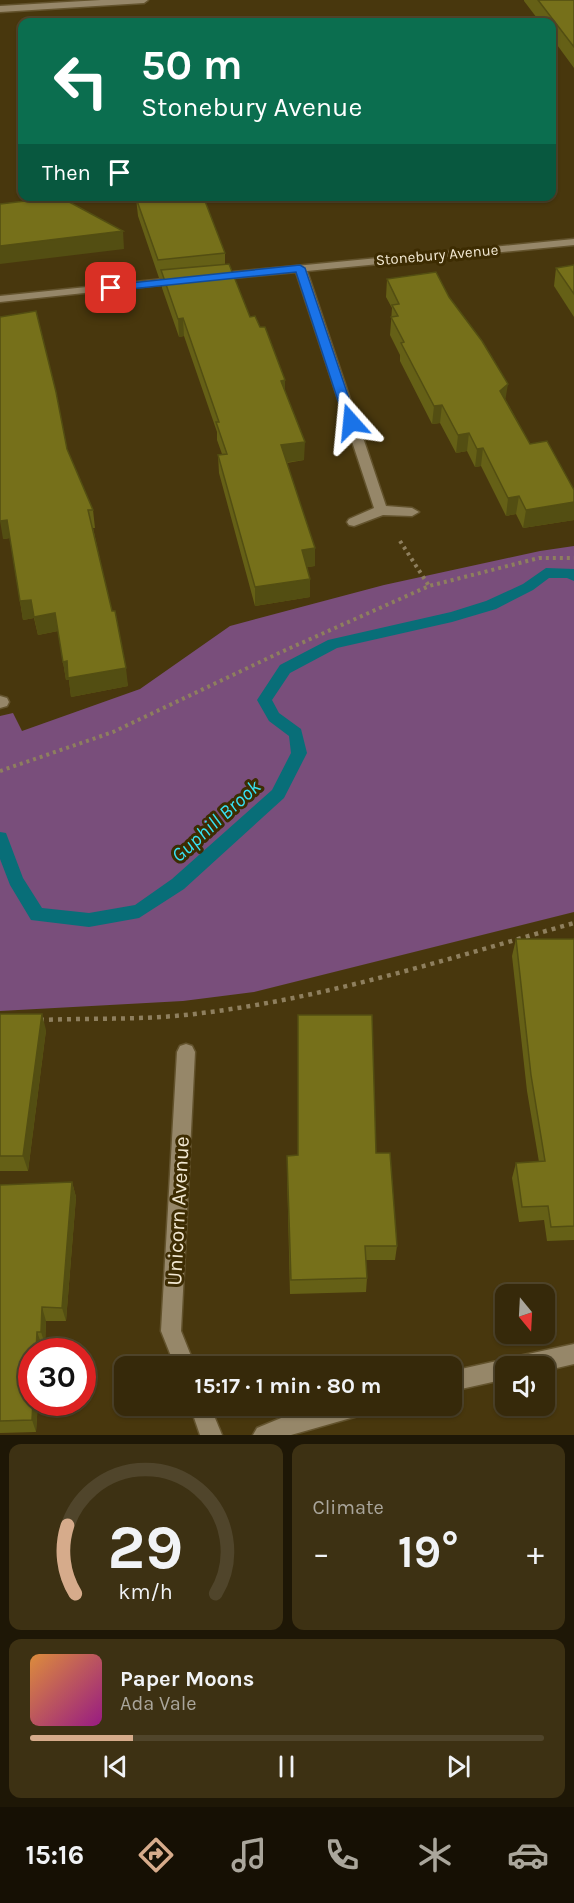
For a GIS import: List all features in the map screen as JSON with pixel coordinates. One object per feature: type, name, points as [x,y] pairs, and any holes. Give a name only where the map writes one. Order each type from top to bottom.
[{"type":"street","points":[[0,9],[144,0]]},
{"type":"street","name":"Stonebury Avenue","points":[[0,299],[574,242]]},
{"type":"street","points":[[300,268],[381,510]]},
{"type":"street","points":[[354,522],[381,510],[412,512]]},
{"type":"street","name":"Unicorn Avenue","points":[[181,1356],[171,1331],[186,1052]]},
{"type":"street","points":[[555,1358],[574,1354]]},
{"type":"street","points":[[462,1380],[495,1372]]},
{"type":"street","points":[[204,1416],[212,1435]]},
{"type":"street","points":[[264,1435],[288,1431],[330,1416]]},
{"type":"path","points":[[381,510],[429,586]]},
{"type":"path","points":[[0,771],[113,732],[279,653],[429,586],[539,558],[574,558]]},
{"type":"path","points":[[35,1020],[185,1015],[303,996],[429,964],[574,923]]},
{"type":"shaded area","points":[[574,546],[574,912],[254,992],[183,1001],[0,1011],[0,716],[13,713],[22,731],[140,689],[230,626],[384,585],[540,551]]},
{"type":"building","points":[[538,0],[574,0],[574,47],[556,24],[556,18],[552,18]]},
{"type":"building","points":[[26,201],[67,201],[123,231],[0,246],[0,204]]},
{"type":"building","points":[[137,201],[205,201],[225,253],[158,260]]},
{"type":"building","points":[[229,264],[250,317],[255,316],[260,327],[265,327],[285,380],[281,381],[305,442],[281,445],[315,548],[302,550],[310,579],[255,587],[218,455],[227,454],[216,422],[219,422],[183,318],[178,319],[161,270]]},
{"type":"building","points":[[574,265],[574,294],[556,268]]},
{"type":"building","points":[[436,272],[449,297],[482,341],[508,384],[500,391],[530,444],[547,441],[574,490],[574,502],[526,510],[519,496],[508,498],[483,448],[477,449],[469,433],[458,435],[442,405],[434,406],[401,343],[404,342],[391,317],[398,316],[392,305],[399,304],[387,279]]},
{"type":"building","points":[[36,311],[67,449],[93,510],[88,510],[112,611],[115,611],[126,668],[68,678],[67,661],[63,662],[55,613],[34,617],[31,600],[20,601],[7,520],[0,521],[0,317]]},
{"type":"building","points":[[516,939],[574,939],[574,1226],[551,1227],[548,1206],[522,1207],[516,1163],[545,1161],[531,1075]]},
{"type":"building","points":[[0,1014],[42,1014],[23,1156],[0,1156]]},
{"type":"building","points":[[298,1015],[372,1015],[376,1153],[390,1153],[397,1246],[365,1246],[367,1278],[291,1280],[287,1156],[298,1155]]},
{"type":"building","points":[[72,1182],[62,1308],[42,1307],[41,1332],[37,1332],[37,1338],[18,1338],[18,1416],[32,1416],[32,1420],[0,1421],[0,1185]]},
{"type":"waterway","name":"Guphill Brook","points":[[0,838],[16,880],[37,915],[89,920],[139,911],[178,884],[278,794],[299,753],[296,733],[274,717],[264,700],[285,669],[333,644],[452,617],[491,605],[528,587],[546,573],[570,573],[574,576]]},
{"type":"route","points":[[111,288],[300,268],[351,422]]}]
